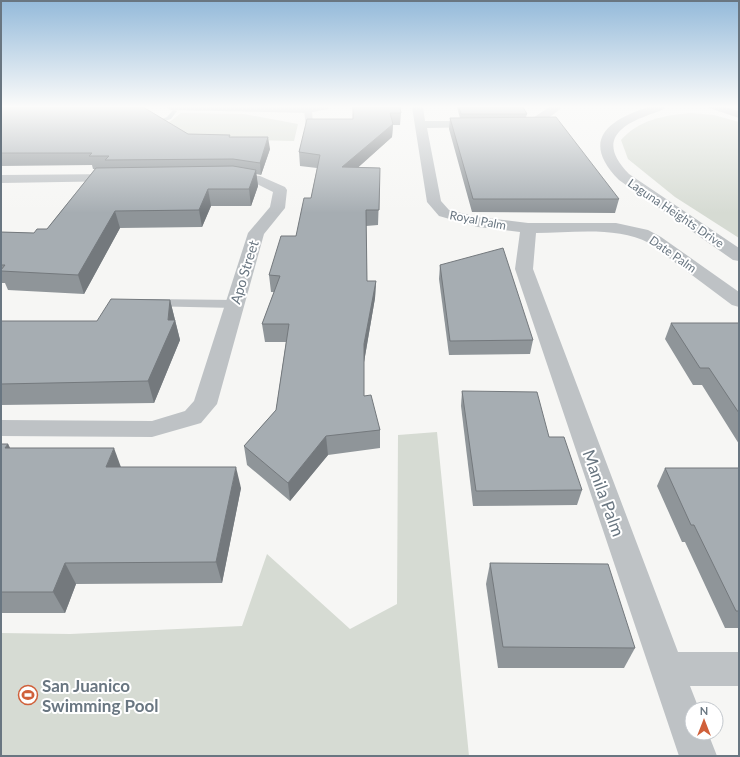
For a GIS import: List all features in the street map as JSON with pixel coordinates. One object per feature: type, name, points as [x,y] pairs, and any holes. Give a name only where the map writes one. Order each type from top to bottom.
[{"type":"street","name":"Royal Palm","points":[[423,142],[434,202],[444,213],[478,222],[528,228]]},
{"type":"street","name":"Laguna Heights Drive","points":[[606,142],[605,147],[610,160],[624,177],[739,256]]},
{"type":"street","name":"Apo Street","points":[[1,428],[152,429],[194,417],[205,404],[256,233],[277,208],[280,190],[260,180],[234,177],[211,177]]},
{"type":"street","points":[[1,179],[133,178]]},
{"type":"street","name":"Date Palm","points":[[528,228],[616,228],[642,233],[655,240],[739,301]]},
{"type":"street","name":"Manila Palm","points":[[528,228],[524,269],[698,756]]},
{"type":"street","points":[[667,669],[739,669]]},
{"type":"lane","points":[[131,303],[235,304]]},
{"type":"shaded area","points":[[622,142],[739,142],[739,238],[675,197],[628,159]]},
{"type":"shaded area","points":[[437,432],[469,756],[1,756],[1,633],[70,634],[242,626],[267,554],[350,629],[397,604],[398,435]]},
{"type":"building","points":[[1,142],[266,142],[260,163],[233,159],[105,160],[109,156],[89,156],[92,153],[1,153]]},
{"type":"building","points":[[301,142],[371,142],[342,167],[380,168],[379,210],[366,210],[367,281],[376,281],[364,344],[364,396],[371,395],[380,430],[326,436],[288,483],[244,446],[276,410],[289,324],[262,324],[280,276],[269,275],[281,236],[296,236],[304,198],[311,198],[320,155],[299,152]]},
{"type":"building","points":[[457,142],[575,142],[619,199],[473,199]]},
{"type":"building","points":[[233,166],[256,170],[249,189],[208,189],[199,210],[115,211],[78,275],[1,271],[5,265],[1,265],[1,232],[34,233],[37,229],[47,229],[96,168]]},
{"type":"building","points":[[503,248],[533,340],[450,341],[440,265]]},
{"type":"building","points":[[111,299],[170,300],[168,320],[175,320],[148,381],[1,384],[1,321],[97,321]]},
{"type":"building","points":[[671,323],[739,323],[739,413],[709,368],[700,368]]},
{"type":"building","points":[[462,391],[537,392],[549,437],[564,437],[582,490],[476,491]]},
{"type":"building","points":[[1,444],[8,444],[5,448],[114,448],[106,467],[236,467],[216,562],[65,563],[53,592],[1,592]]},
{"type":"building","points":[[665,468],[739,468],[739,611],[736,611],[694,525],[691,525]]},
{"type":"building","points":[[490,563],[608,564],[635,648],[503,647]]},
{"type":"place","name":"San Juanico Swimming Pool","points":[[28,695]]}]
